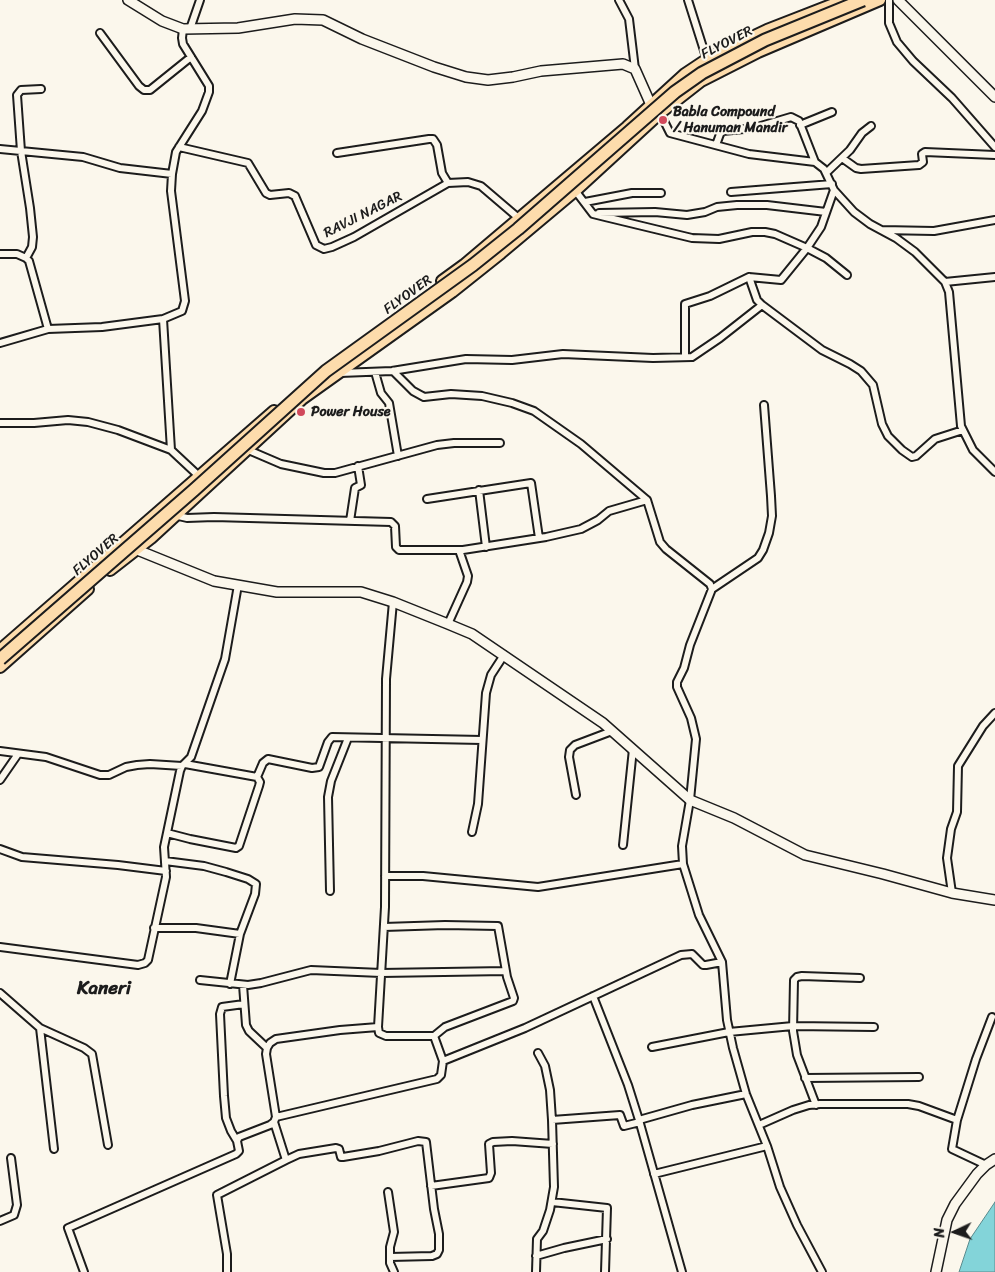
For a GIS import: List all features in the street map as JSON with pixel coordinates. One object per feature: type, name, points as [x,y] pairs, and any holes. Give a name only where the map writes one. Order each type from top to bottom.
[{"type":"highway","name":"FLYOVER","points":[[0,659],[194,490],[326,371],[481,259],[607,153],[675,92],[702,72],[765,40],[863,0]]},
{"type":"main road","points":[[2,645],[122,544],[329,363],[464,265],[685,74],[707,60],[767,30],[844,0]]},
{"type":"main road","points":[[0,667],[102,576],[176,516],[302,400],[452,292],[575,190],[660,113],[701,80],[758,52],[880,0]]},
{"type":"street","points":[[128,0],[162,21],[187,29],[238,28],[295,19],[323,20],[362,39],[434,67],[466,77],[488,80],[541,71],[614,64],[623,64],[635,68]]},
{"type":"street","points":[[0,343],[48,329],[102,327],[163,319],[182,311],[185,305],[171,191],[172,174],[179,147],[202,111],[210,92],[209,86],[183,44],[182,38],[200,0]]},
{"type":"street","points":[[619,0],[629,19],[635,68],[651,105],[660,113],[670,133],[749,154],[815,162],[824,168],[833,187],[854,212],[915,252],[945,282],[949,292],[959,408],[963,430],[972,450],[995,472]]},
{"type":"street","points":[[688,0],[707,60]]},
{"type":"street","points":[[888,0],[889,23],[897,42],[913,61],[952,98],[995,147]]},
{"type":"street","points":[[898,0],[995,97]]},
{"type":"street","points":[[100,33],[139,86],[144,90],[150,90],[191,57]]},
{"type":"street","points":[[26,258],[33,242],[21,151],[18,93],[21,90],[41,89]]},
{"type":"street","points":[[800,125],[832,112]]},
{"type":"street","points":[[716,145],[723,131],[754,128],[795,117],[815,162]]},
{"type":"street","points":[[826,173],[842,158],[862,133],[871,126]]},
{"type":"street","points":[[337,153],[429,138],[438,145],[442,173],[448,183],[468,182],[481,186],[530,228]]},
{"type":"street","name":"RAVJI NAGAR","points":[[179,147],[248,163],[266,193],[270,195],[289,193],[295,196],[316,245],[324,249],[354,237],[448,183]]},
{"type":"street","points":[[0,149],[83,157],[120,168],[172,174]]},
{"type":"street","points":[[842,158],[856,168],[861,169],[919,165],[923,162],[922,154],[926,152],[995,155]]},
{"type":"street","points":[[565,179],[585,202],[592,214],[692,238],[711,239],[752,232],[775,234],[826,258],[847,275]]},
{"type":"street","points":[[731,192],[833,187]]},
{"type":"street","points":[[685,357],[685,304],[710,296],[749,277],[781,280],[807,248],[821,226],[833,187]]},
{"type":"street","points":[[585,202],[632,193],[661,193]]},
{"type":"street","points":[[592,214],[655,212],[687,215],[706,212],[717,207],[737,205],[767,205],[826,212]]},
{"type":"street","points":[[881,230],[934,231],[995,220]]},
{"type":"street","points":[[0,254],[18,254],[26,258],[31,266],[48,329]]},
{"type":"street","points":[[749,277],[758,300],[762,305],[822,350],[861,371],[872,386],[882,424],[888,436],[912,457],[916,456],[935,439],[963,430]]},
{"type":"street","points":[[945,282],[995,277]]},
{"type":"street","points":[[329,363],[339,373],[392,371],[466,359],[512,360],[563,354],[652,358],[692,357],[762,305]]},
{"type":"street","points":[[163,319],[171,450]]},
{"type":"street","points":[[392,371],[413,391],[424,397],[451,394],[482,396],[534,411],[581,444],[647,500],[660,542],[666,550],[710,584],[712,589]]},
{"type":"street","points":[[375,372],[381,392],[388,403],[398,456]]},
{"type":"street","points":[[764,405],[772,516],[769,533],[758,558],[712,589],[690,645],[684,668],[677,682],[677,687],[691,718],[696,739],[690,800],[682,846],[683,864],[699,915],[722,962],[729,1032],[746,1094],[767,1146],[780,1187],[822,1272]]},
{"type":"street","points":[[0,423],[68,420],[88,422],[118,430],[171,450],[209,485]]},
{"type":"street","points":[[236,444],[281,464],[324,473],[335,473],[437,445],[500,443]]},
{"type":"street","points":[[350,521],[356,488],[362,485],[358,466]]},
{"type":"street","points":[[427,499],[532,483],[539,538]]},
{"type":"street","points":[[479,490],[486,547]]},
{"type":"street","points":[[163,508],[176,516],[188,518],[214,517],[391,522],[394,523],[396,547],[402,551],[459,550],[539,538],[581,528],[598,520],[609,511],[647,500]]},
{"type":"street","points":[[122,544],[214,581],[276,592],[361,592],[393,602],[448,624],[472,634],[603,723],[690,800],[734,818],[804,855],[952,893],[995,900]]},
{"type":"street","points":[[448,624],[468,576],[459,550]]},
{"type":"street","points":[[0,947],[142,965],[145,963],[150,954],[166,871],[164,853],[167,833],[183,765],[191,758],[225,659],[238,585]]},
{"type":"street","points":[[384,926],[498,926],[506,971],[514,998],[511,1003],[445,1027],[434,1036],[382,1036],[378,1027],[384,926],[386,679],[393,602]]},
{"type":"street","points":[[2,645],[20,650]]},
{"type":"street","points":[[472,832],[478,804],[486,693],[491,675],[504,655]]},
{"type":"street","points":[[952,893],[946,858],[951,829],[957,812],[958,766],[983,726],[995,713]]},
{"type":"street","points":[[576,795],[570,750],[575,745],[612,731]]},
{"type":"street","points":[[167,833],[236,848],[239,846],[259,786],[258,777],[262,763],[268,759],[312,768],[319,767],[330,739],[334,737],[482,740]]},
{"type":"street","points":[[330,891],[328,797],[331,781],[348,738]]},
{"type":"street","points":[[623,845],[633,749]]},
{"type":"street","points":[[0,751],[46,758],[105,776],[137,765],[150,764],[183,765],[258,777]]},
{"type":"street","points":[[0,780],[18,754]]},
{"type":"street","points":[[0,848],[22,857],[166,871]]},
{"type":"street","points":[[165,861],[204,866],[252,881],[256,888],[240,934],[230,984]]},
{"type":"street","points":[[385,876],[423,876],[538,887],[683,864]]},
{"type":"street","points":[[154,928],[196,928],[240,934]]},
{"type":"street","points":[[443,1061],[525,1028],[681,955],[692,954],[706,966],[722,962]]},
{"type":"street","points":[[200,980],[243,985],[261,983],[311,970],[381,973],[506,971]]},
{"type":"street","points":[[816,1105],[797,1055],[793,1026],[793,984],[797,977],[860,978]]},
{"type":"street","points":[[243,985],[246,1025],[249,1031],[267,1048]]},
{"type":"street","points":[[0,993],[40,1028],[84,1048],[92,1054],[108,1145]]},
{"type":"street","points":[[593,996],[628,1085],[682,1272]]},
{"type":"street","points":[[84,1272],[68,1228],[236,1154],[239,1151],[226,1111],[220,1014],[222,1007],[244,1004]]},
{"type":"street","points":[[986,1165],[952,1149],[958,1120],[976,1059],[992,1017]]},
{"type":"street","points":[[652,1047],[729,1032],[793,1026],[874,1027]]},
{"type":"street","points":[[286,1160],[275,1120],[266,1054],[270,1043],[282,1038],[378,1027]]},
{"type":"street","points":[[40,1028],[54,1149]]},
{"type":"street","points":[[237,1141],[239,1137],[270,1125],[275,1120],[437,1079],[441,1075],[443,1061],[434,1036]]},
{"type":"street","points":[[536,1272],[537,1238],[543,1231],[552,1202],[554,1186],[550,1090],[545,1066],[538,1053]]},
{"type":"street","points":[[805,1078],[919,1077]]},
{"type":"street","points":[[552,1120],[620,1115],[624,1126],[692,1105],[746,1094]]},
{"type":"street","points":[[758,1125],[793,1110],[816,1105],[908,1104],[958,1120]]},
{"type":"street","points":[[227,1272],[227,1254],[216,1200],[217,1195],[286,1160],[305,1153],[336,1148],[341,1157],[343,1157],[424,1140],[427,1146],[439,1234],[439,1250],[437,1254],[432,1256],[390,1257]]},
{"type":"street","points":[[432,1186],[489,1178],[491,1173],[488,1144],[493,1142],[512,1141],[553,1144]]},
{"type":"street","points":[[654,1174],[767,1146]]},
{"type":"street","points":[[0,1221],[14,1215],[17,1204],[11,1158]]},
{"type":"street","points":[[936,1272],[947,1220],[955,1204],[986,1165],[995,1159]]},
{"type":"street","points":[[388,1192],[394,1232],[390,1247],[390,1263],[394,1272]]},
{"type":"street","points":[[552,1202],[607,1208],[605,1272]]},
{"type":"street","points":[[536,1256],[607,1239]]},
{"type":"water","points":[[995,1202],[995,1272],[959,1272],[970,1239]]},
{"type":"place","name":"Babla Compound / Hanuman Mandir","points":[[663,120]]},
{"type":"place","name":"Power House","points":[[301,412]]},
{"type":"district","name":"Kaneri","points":[[104,989]]}]
